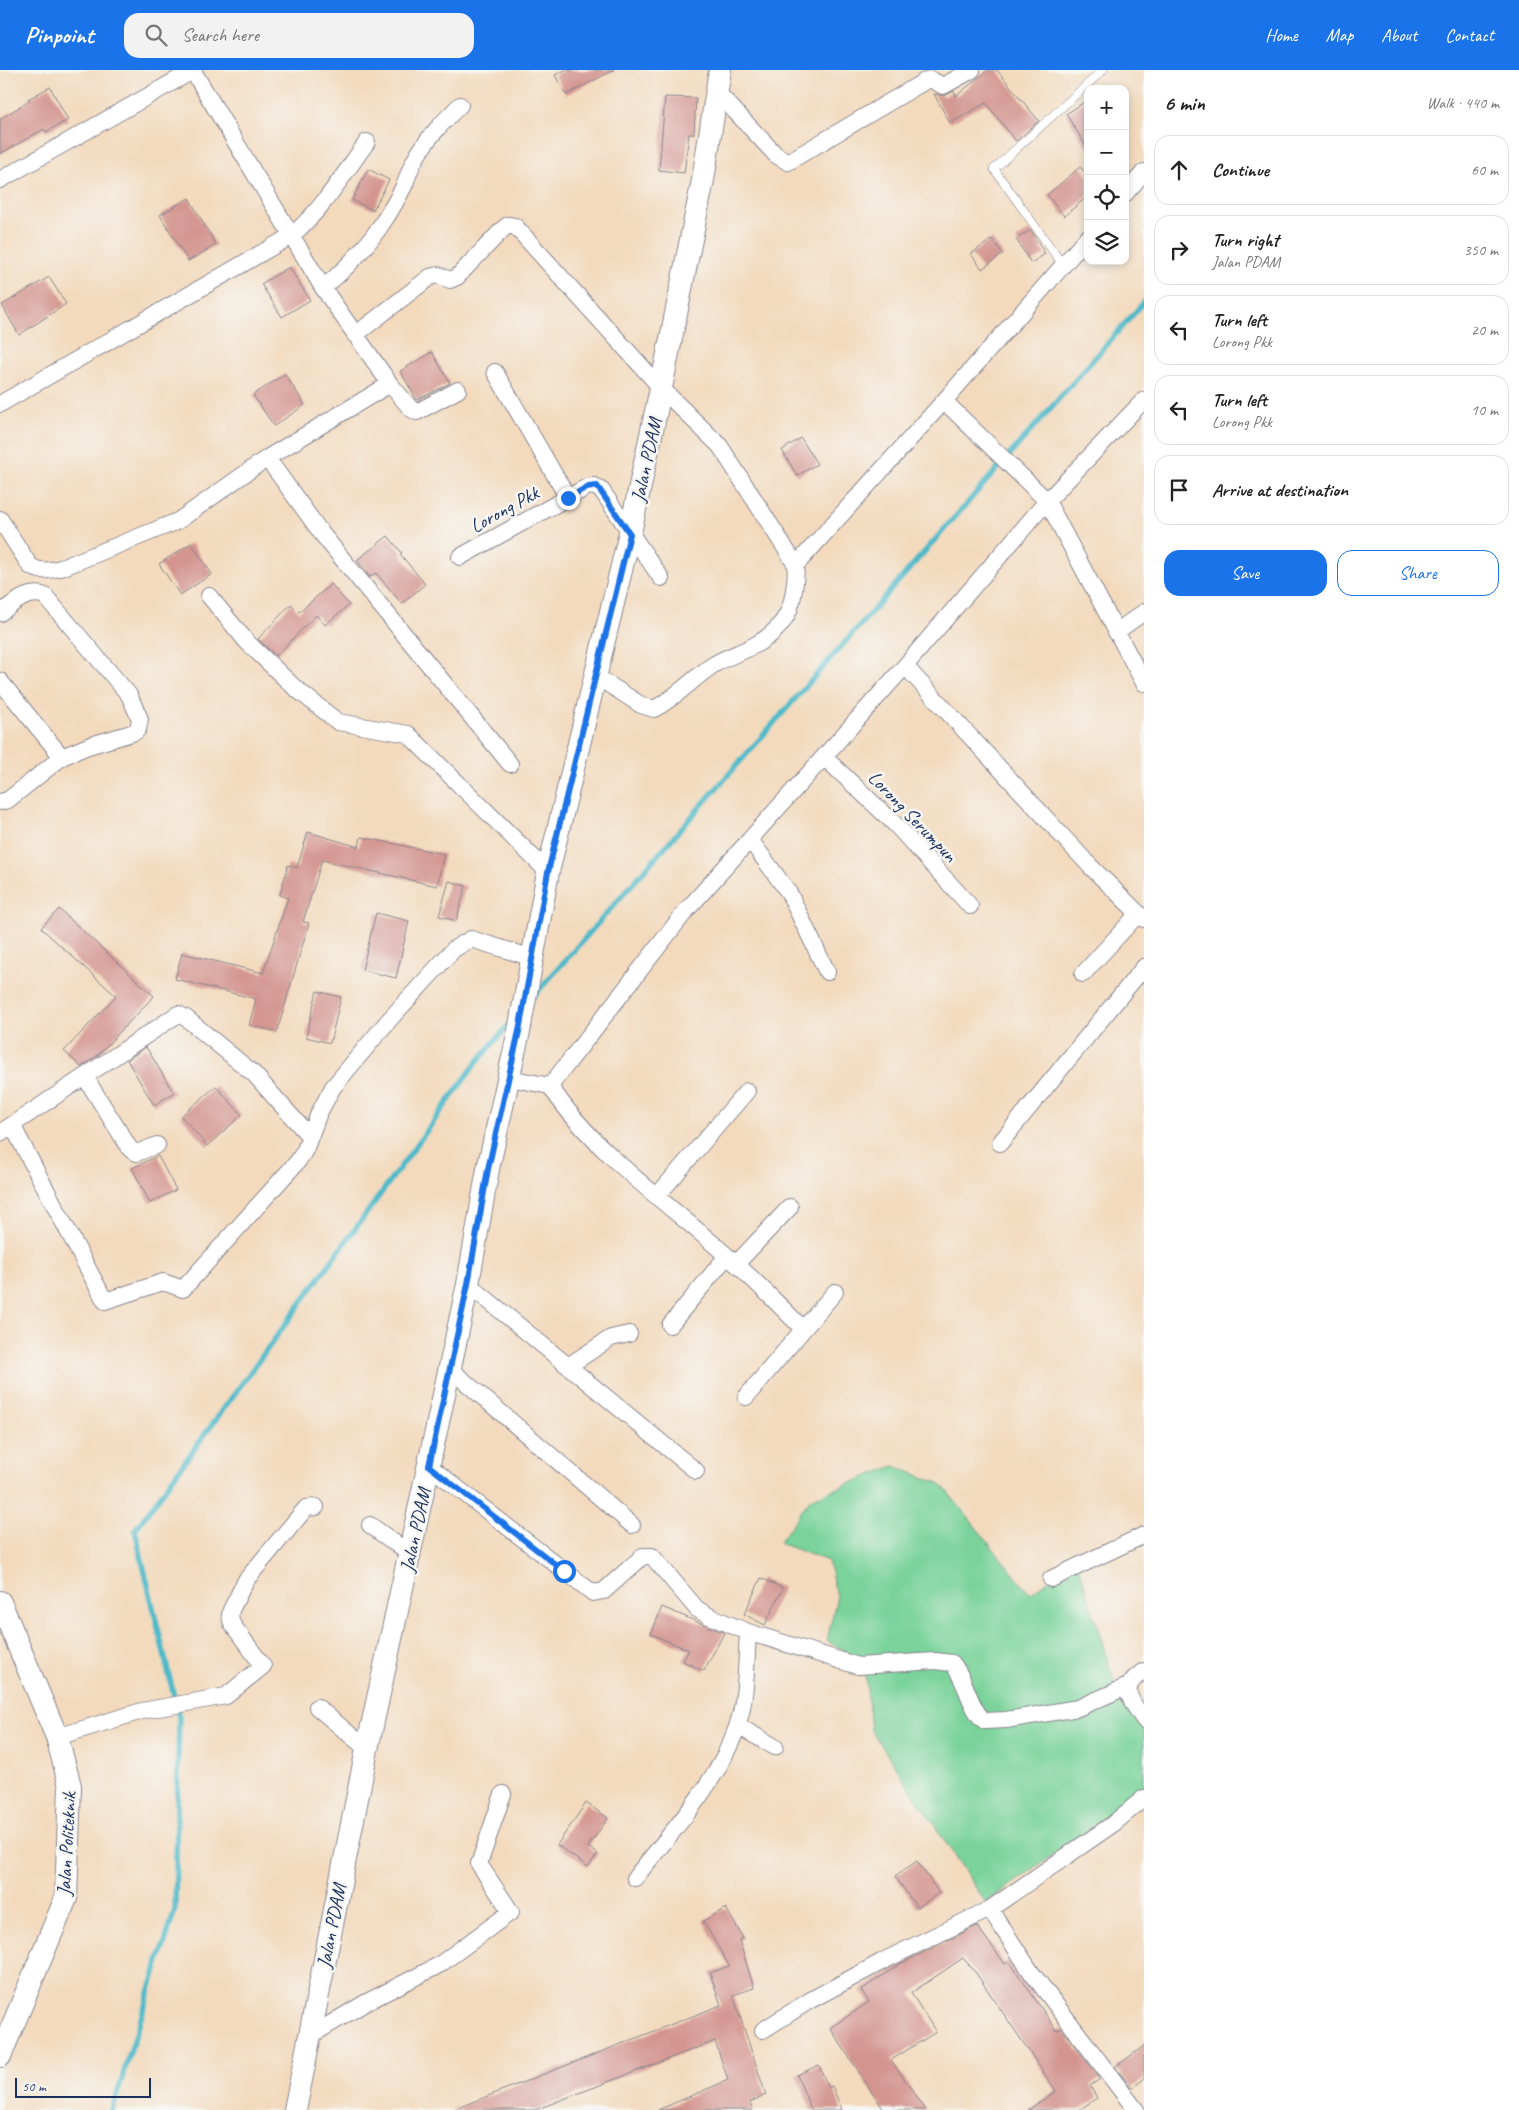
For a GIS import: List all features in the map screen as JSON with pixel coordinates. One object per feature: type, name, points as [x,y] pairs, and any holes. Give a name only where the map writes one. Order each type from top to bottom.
[{"type":"street","points":[[0,180],[169,76],[194,70],[323,288],[390,384],[411,409],[417,412],[458,390]]},
{"type":"street","name":"Jalan PDAM","points":[[295,2110],[367,1749],[468,1284],[488,1169],[519,1031],[548,872],[594,674],[630,534],[661,388],[703,180],[720,70]]},
{"type":"street","points":[[717,92],[776,155],[788,162],[925,81],[930,79],[943,86],[972,70]]},
{"type":"street","points":[[323,288],[352,264],[376,235],[404,186],[415,159],[435,131],[460,105]]},
{"type":"street","points":[[0,404],[291,236],[307,223],[327,198],[366,142]]},
{"type":"street","points":[[1129,189],[1144,172]]},
{"type":"street","points":[[355,335],[430,277],[438,275],[450,280],[457,277],[502,230],[511,225],[518,229],[661,388],[720,446],[796,565],[795,593],[789,613],[779,627],[755,645],[713,665],[671,700],[654,709],[642,705],[594,674]]},
{"type":"street","points":[[796,565],[1084,241]]},
{"type":"street","points":[[495,372],[568,498]]},
{"type":"street","points":[[0,519],[30,566],[37,570],[46,571],[61,568],[178,521],[266,458],[390,384]]},
{"type":"street","points":[[550,1086],[685,912],[751,841],[1047,501],[1144,400]]},
{"type":"street","points":[[944,401],[1047,501],[1144,683]]},
{"type":"street","points":[[266,458],[322,534],[510,764]]},
{"type":"street","name":"Lorong Pkk","points":[[460,557],[587,487],[597,486],[630,534]]},
{"type":"street","points":[[630,534],[662,578]]},
{"type":"street","points":[[0,613],[30,594],[37,593],[44,596],[124,689],[134,703],[140,719],[140,725],[135,732],[88,746],[62,757],[8,800],[0,802]]},
{"type":"street","points":[[208,596],[254,648],[294,687],[338,722],[408,734],[548,872]]},
{"type":"street","points":[[1116,632],[1144,612]]},
{"type":"street","points":[[905,666],[1090,866],[1141,917],[1083,974]]},
{"type":"street","points":[[0,681],[62,757]]},
{"type":"street","name":"Lorong Serumpun","points":[[824,757],[896,825],[970,906]]},
{"type":"street","points":[[751,841],[789,893],[827,972]]},
{"type":"street","points":[[310,1137],[254,1074],[181,1015],[171,1017],[6,1129],[102,1298],[107,1302],[163,1282],[184,1289],[289,1172],[305,1150],[310,1137],[319,1113],[333,1087],[389,1020],[460,944],[471,940],[482,941],[531,968]]},
{"type":"street","points":[[1000,1143],[1144,967]]},
{"type":"street","points":[[85,1077],[130,1149],[137,1153],[157,1145]]},
{"type":"street","points":[[509,1078],[550,1086],[563,1106],[584,1130],[732,1260],[803,1329]]},
{"type":"street","points":[[657,1196],[747,1091]]},
{"type":"street","points":[[670,1325],[732,1260],[790,1207]]},
{"type":"street","points":[[468,1284],[696,1471]]},
{"type":"street","points":[[746,1397],[835,1292]]},
{"type":"street","points":[[568,1366],[606,1341],[629,1334]]},
{"type":"street","points":[[450,1369],[632,1525]]},
{"type":"street","points":[[429,1466],[589,1591],[597,1594],[604,1591],[636,1561],[643,1556],[652,1556],[697,1609],[748,1632],[858,1666],[946,1661],[956,1668],[979,1714],[983,1720],[988,1722],[1078,1708],[1128,1686],[1144,1670]]},
{"type":"street","points":[[57,1737],[142,1711],[214,1699],[231,1694],[263,1666],[232,1624],[231,1610],[246,1580],[264,1561],[297,1517],[306,1508],[316,1506]]},
{"type":"street","points":[[370,1525],[410,1554]]},
{"type":"street","points":[[1051,1579],[1144,1535]]},
{"type":"street","name":"Jalan Politeknik","points":[[0,1602],[57,1737],[70,1786],[66,1898],[0,2056]]},
{"type":"street","points":[[635,1878],[708,1786],[738,1726],[744,1689],[748,1632]]},
{"type":"street","points":[[1128,1686],[1131,1700],[1144,1720]]},
{"type":"street","points":[[317,1707],[367,1749]]},
{"type":"street","points":[[738,1726],[775,1747]]},
{"type":"street","points":[[310,2036],[439,1964],[511,1912],[479,1864],[503,1794]]},
{"type":"street","points":[[763,2030],[809,2001],[885,1960],[990,1909],[1113,1824],[1144,1798]]},
{"type":"street","points":[[990,1909],[1032,1972],[1136,2110]]},
{"type":"lane","points":[[1063,265],[994,169],[1103,70]]},
{"type":"green space","points":[[894,1466],[941,1484],[1030,1594],[1077,1560],[1114,1682],[1144,1730],[1144,1789],[986,1903],[871,1730],[864,1661],[827,1641],[837,1596],[828,1561],[779,1543],[810,1499]]},
{"type":"building","points":[[565,70],[614,70],[566,95],[555,75]]},
{"type":"building","points":[[988,70],[997,70],[1039,121],[1016,141],[986,103],[950,123],[934,94],[944,96],[954,91],[956,96]]},
{"type":"building","points":[[50,87],[68,120],[46,132],[44,129],[0,154],[0,119],[29,101],[28,99]]},
{"type":"building","points":[[665,97],[696,98],[694,134],[689,134],[684,173],[659,170]]},
{"type":"building","points":[[1084,103],[1084,143],[1066,114]]},
{"type":"building","points":[[1080,167],[1084,171],[1084,199],[1064,216],[1047,195]]},
{"type":"building","points":[[368,169],[389,180],[373,210],[352,200]]},
{"type":"building","points":[[189,198],[216,245],[188,261],[160,215]]},
{"type":"building","points":[[1031,230],[1045,254],[1031,263],[1016,239]]},
{"type":"building","points":[[992,239],[1003,254],[982,269],[971,254]]},
{"type":"building","points":[[289,267],[310,300],[282,317],[261,284]]},
{"type":"building","points":[[49,277],[66,304],[19,335],[2,305]]},
{"type":"building","points":[[432,352],[450,383],[417,400],[400,371]]},
{"type":"building","points":[[285,374],[305,405],[274,426],[253,395]]},
{"type":"building","points":[[801,438],[817,464],[797,476],[782,450]]},
{"type":"building","points":[[388,536],[425,584],[402,604],[376,573],[370,577],[357,560]]},
{"type":"building","points":[[191,543],[212,574],[180,595],[159,564]]},
{"type":"building","points":[[331,584],[349,605],[325,625],[316,615],[276,656],[258,639],[291,604],[299,612]]},
{"type":"building","points":[[308,832],[359,847],[361,837],[444,854],[437,886],[322,860],[303,922],[309,923],[277,1032],[249,1025],[256,999],[175,979],[182,953],[263,973],[288,898],[280,895],[288,865],[297,868]]},
{"type":"building","points":[[449,881],[466,886],[456,921],[439,916]]},
{"type":"building","points":[[59,909],[154,996],[98,1055],[81,1067],[64,1051],[116,996],[41,928]]},
{"type":"building","points":[[376,913],[409,921],[396,978],[362,970]]},
{"type":"building","points":[[317,991],[341,997],[330,1043],[306,1037]]},
{"type":"building","points":[[146,1047],[174,1093],[154,1105],[127,1060]]},
{"type":"building","points":[[216,1086],[242,1115],[207,1146],[181,1116]]},
{"type":"building","points":[[158,1156],[176,1190],[150,1203],[132,1168]]},
{"type":"building","points":[[761,1578],[783,1588],[765,1625],[744,1614]]},
{"type":"building","points":[[662,1607],[724,1633],[704,1671],[683,1661],[689,1650],[651,1634]]},
{"type":"building","points":[[586,1803],[608,1818],[588,1847],[598,1854],[588,1867],[557,1845]]},
{"type":"building","points":[[917,1861],[939,1893],[917,1908],[895,1876]]},
{"type":"building","points":[[726,1908],[743,1938],[739,1940],[754,1988],[733,1995],[766,2095],[750,2102],[753,2110],[658,2110],[728,2080],[715,2041],[535,2110],[452,2110],[721,2005],[710,1973],[729,1966],[703,1921]]},
{"type":"building","points":[[977,1926],[1005,1964],[1009,1961],[1057,2031],[1061,2028],[1100,2079],[1090,2086],[1097,2098],[1079,2110],[1028,2110],[1056,2091],[976,1973],[963,1958],[911,1993],[936,2032],[891,2060],[926,2110],[884,2110],[830,2028],[869,2002],[861,1990],[900,1964]]},
{"type":"building","points":[[1144,2046],[1144,2079],[1132,2088],[1115,2067]]},
{"type":"building","points":[[819,2065],[828,2087],[832,2086],[842,2110],[811,2110],[797,2075]]},
{"type":"waterway","points":[[533,997],[1144,302]]},
{"type":"waterway","points":[[112,2110],[175,1910],[179,1718],[135,1530],[477,1062],[512,1021]]},
{"type":"route","points":[[564,1571],[429,1466],[468,1284],[488,1169],[519,1031],[548,872],[563,802],[630,534],[597,486],[587,487],[568,498]]}]
